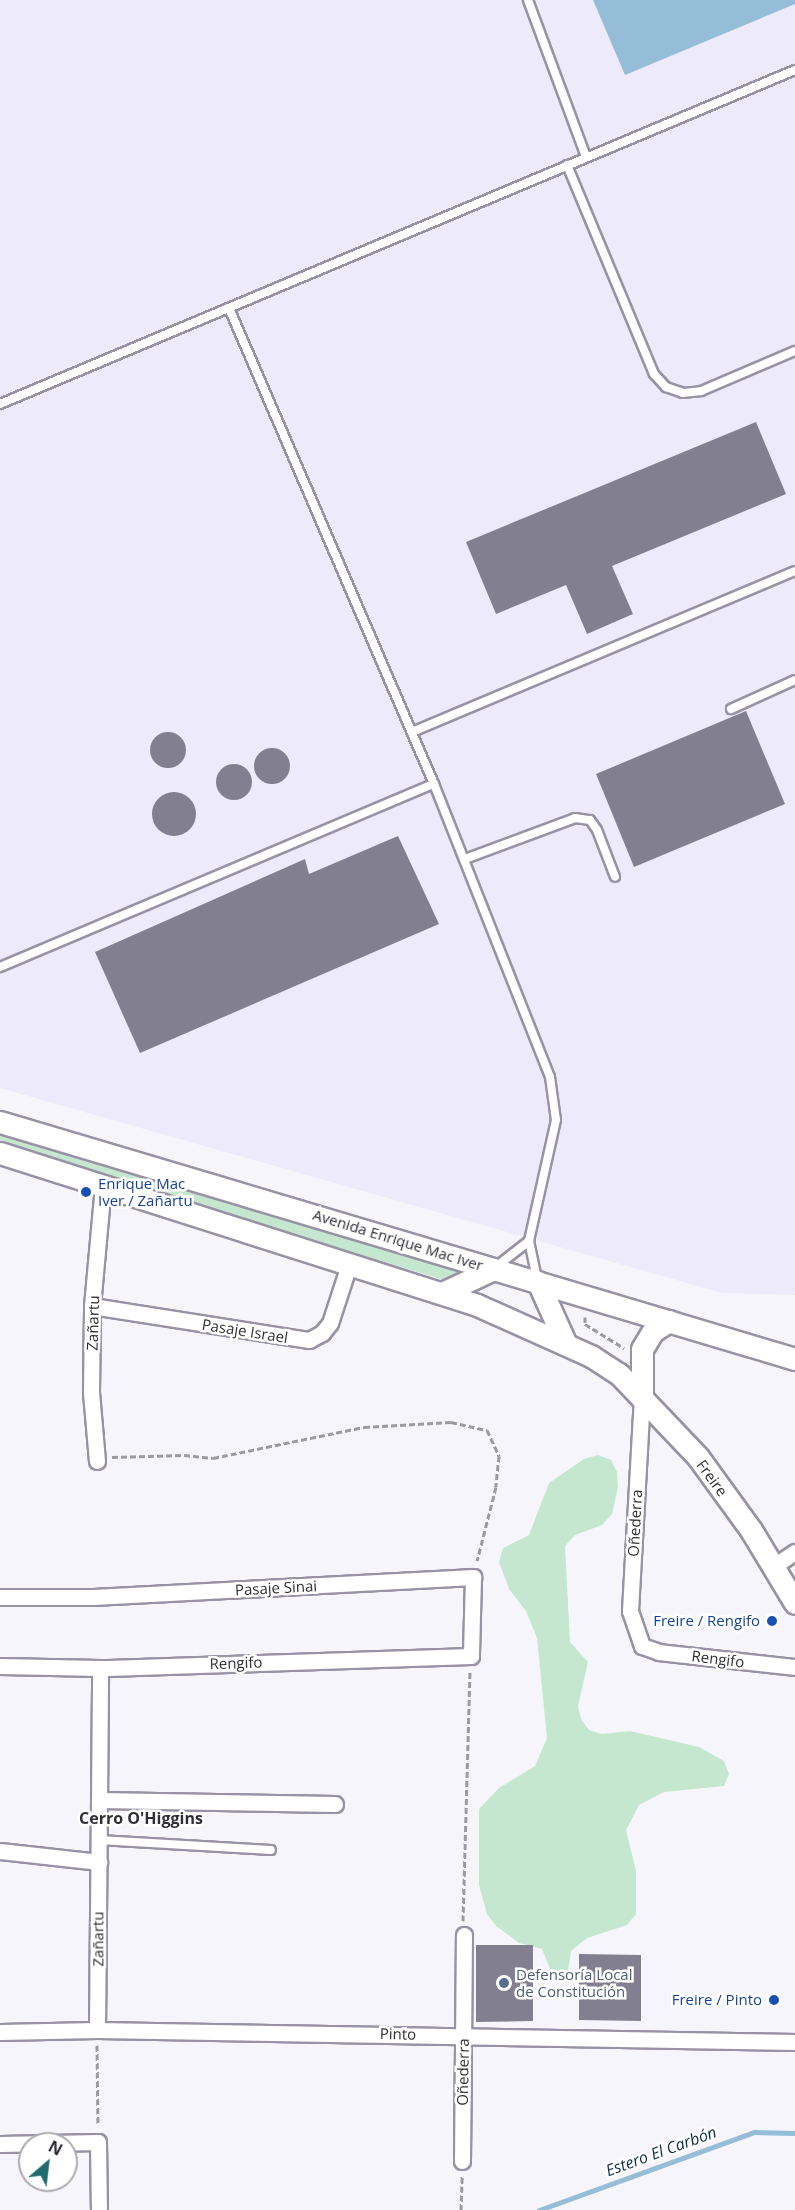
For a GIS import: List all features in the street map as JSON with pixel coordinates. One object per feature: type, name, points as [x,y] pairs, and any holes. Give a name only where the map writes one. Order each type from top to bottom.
[{"type":"main road","name":"Avenida Enrique Mac Iver","points":[[0,1122],[795,1359]]},
{"type":"main road","points":[[0,1153],[442,1293],[565,1342],[619,1374],[642,1396]]},
{"type":"main road","points":[[159,1205],[168,1171]]},
{"type":"main road","points":[[442,1293],[494,1269]]},
{"type":"main road","points":[[538,1282],[565,1342]]},
{"type":"main road","points":[[642,1396],[642,1349],[653,1331],[669,1321]]},
{"type":"main road","name":"Freire","points":[[642,1396],[698,1458],[774,1566],[795,1603]]},
{"type":"street","name":"Zañartu","points":[[97,1461],[91,1392],[92,1306],[104,1186]]},
{"type":"street","name":"Pasaje Israel","points":[[92,1306],[309,1340],[322,1334],[330,1323],[349,1265]]},
{"type":"street","name":"Oñederra","points":[[642,1396],[630,1611],[642,1646]]},
{"type":"street","points":[[774,1566],[795,1552]]},
{"type":"street","points":[[471,1656],[473,1577]]},
{"type":"street","name":"Pasaje Sinai","points":[[0,1597],[93,1597],[473,1577]]},
{"type":"street","name":"Rengifo","points":[[642,1646],[659,1652],[795,1668]]},
{"type":"street","name":"Rengifo","points":[[0,1666],[100,1668],[471,1656]]},
{"type":"street","name":"Zañartu","points":[[97,2030],[100,1668]]},
{"type":"street","points":[[99,1800],[335,1804]]},
{"type":"street","points":[[0,1851],[99,1862]]},
{"type":"street","name":"Oñederra","points":[[462,2161],[464,1935]]},
{"type":"street","name":"Pinto","points":[[0,2032],[97,2030],[795,2042]]},
{"type":"street","points":[[0,2144],[98,2142],[99,2210]]},
{"type":"lane","points":[[528,0],[585,157]]},
{"type":"lane","points":[[0,404],[795,70]]},
{"type":"lane","points":[[567,165],[654,374],[666,387],[683,393],[701,391],[795,351]]},
{"type":"lane","points":[[229,308],[434,784],[550,1077],[556,1120],[529,1241],[538,1282]]},
{"type":"lane","points":[[412,732],[795,571]]},
{"type":"lane","points":[[731,709],[795,680]]},
{"type":"lane","points":[[0,967],[434,784]]},
{"type":"lane","points":[[465,859],[575,818],[590,820],[597,830],[615,877]]},
{"type":"lane","points":[[494,1269],[529,1241]]},
{"type":"lane","points":[[99,1840],[271,1850]]},
{"type":"path","points":[[97,1461],[118,1455],[213,1458],[364,1427],[451,1422],[487,1430],[499,1456],[496,1487],[473,1577]]},
{"type":"path","points":[[464,1935],[471,1656]]},
{"type":"path","points":[[97,2030],[98,2142]]},
{"type":"path","points":[[461,2210],[462,2161]]},
{"type":"shaded area","points":[[0,0],[795,0],[795,1295],[722,1293],[0,1088]]},
{"type":"green space","points":[[0,1128],[475,1271],[465,1278],[441,1279],[116,1182],[0,1147]]},
{"type":"green space","points":[[598,1455],[611,1460],[617,1472],[618,1487],[612,1514],[602,1525],[575,1535],[565,1546],[570,1642],[588,1662],[578,1706],[581,1719],[589,1730],[602,1734],[630,1731],[699,1747],[724,1761],[729,1774],[724,1786],[664,1792],[639,1805],[626,1830],[636,1871],[636,1914],[627,1925],[587,1938],[571,1951],[567,1977],[553,1976],[542,1949],[519,1943],[496,1926],[487,1914],[479,1885],[479,1809],[499,1788],[535,1766],[547,1738],[537,1638],[526,1611],[509,1589],[499,1562],[503,1548],[529,1535],[549,1483],[584,1459]]},
{"type":"water","points":[[593,0],[795,0],[795,4],[625,75]]},
{"type":"building","points":[[756,422],[786,494],[612,566],[633,614],[587,634],[566,585],[496,614],[466,542]]},
{"type":"building","points":[[746,711],[785,804],[634,867],[596,774]]},
{"type":"building","points":[[168,732],[180,738],[186,750],[180,762],[168,768],[156,762],[150,750],[156,738]]},
{"type":"building","points":[[272,748],[284,754],[290,766],[284,778],[272,784],[260,778],[254,766],[260,754]]},
{"type":"building","points":[[234,764],[246,770],[252,782],[246,794],[234,800],[222,794],[216,782],[222,770]]},
{"type":"building","points":[[174,792],[183,793],[190,798],[195,805],[195,823],[190,830],[183,835],[174,836],[165,835],[158,830],[153,823],[152,814],[153,805],[158,798],[165,793]]},
{"type":"building","points":[[398,836],[439,924],[140,1053],[95,952],[305,859],[309,874]]},
{"type":"building","name":"Defensoría Local de Constitución","points":[[476,1945],[533,1945],[533,2021],[476,2022]]},
{"type":"building","points":[[579,1954],[641,1955],[641,2021],[579,2020]]},
{"type":"waterway","name":"Estero El Carbón","points":[[539,2210],[755,2132],[795,2133]]},
{"type":"place","name":"Enrique Mac Iver / Zañartu","points":[[86,1192]]},
{"type":"place","name":"Freire / Rengifo","points":[[772,1621]]},
{"type":"place","name":"Defensoría Local de Constitución","points":[[504,1983]]},
{"type":"place","name":"Freire / Pinto","points":[[774,2000]]},
{"type":"district","name":"Cerro O'Higgins","points":[[141,1818]]}]
